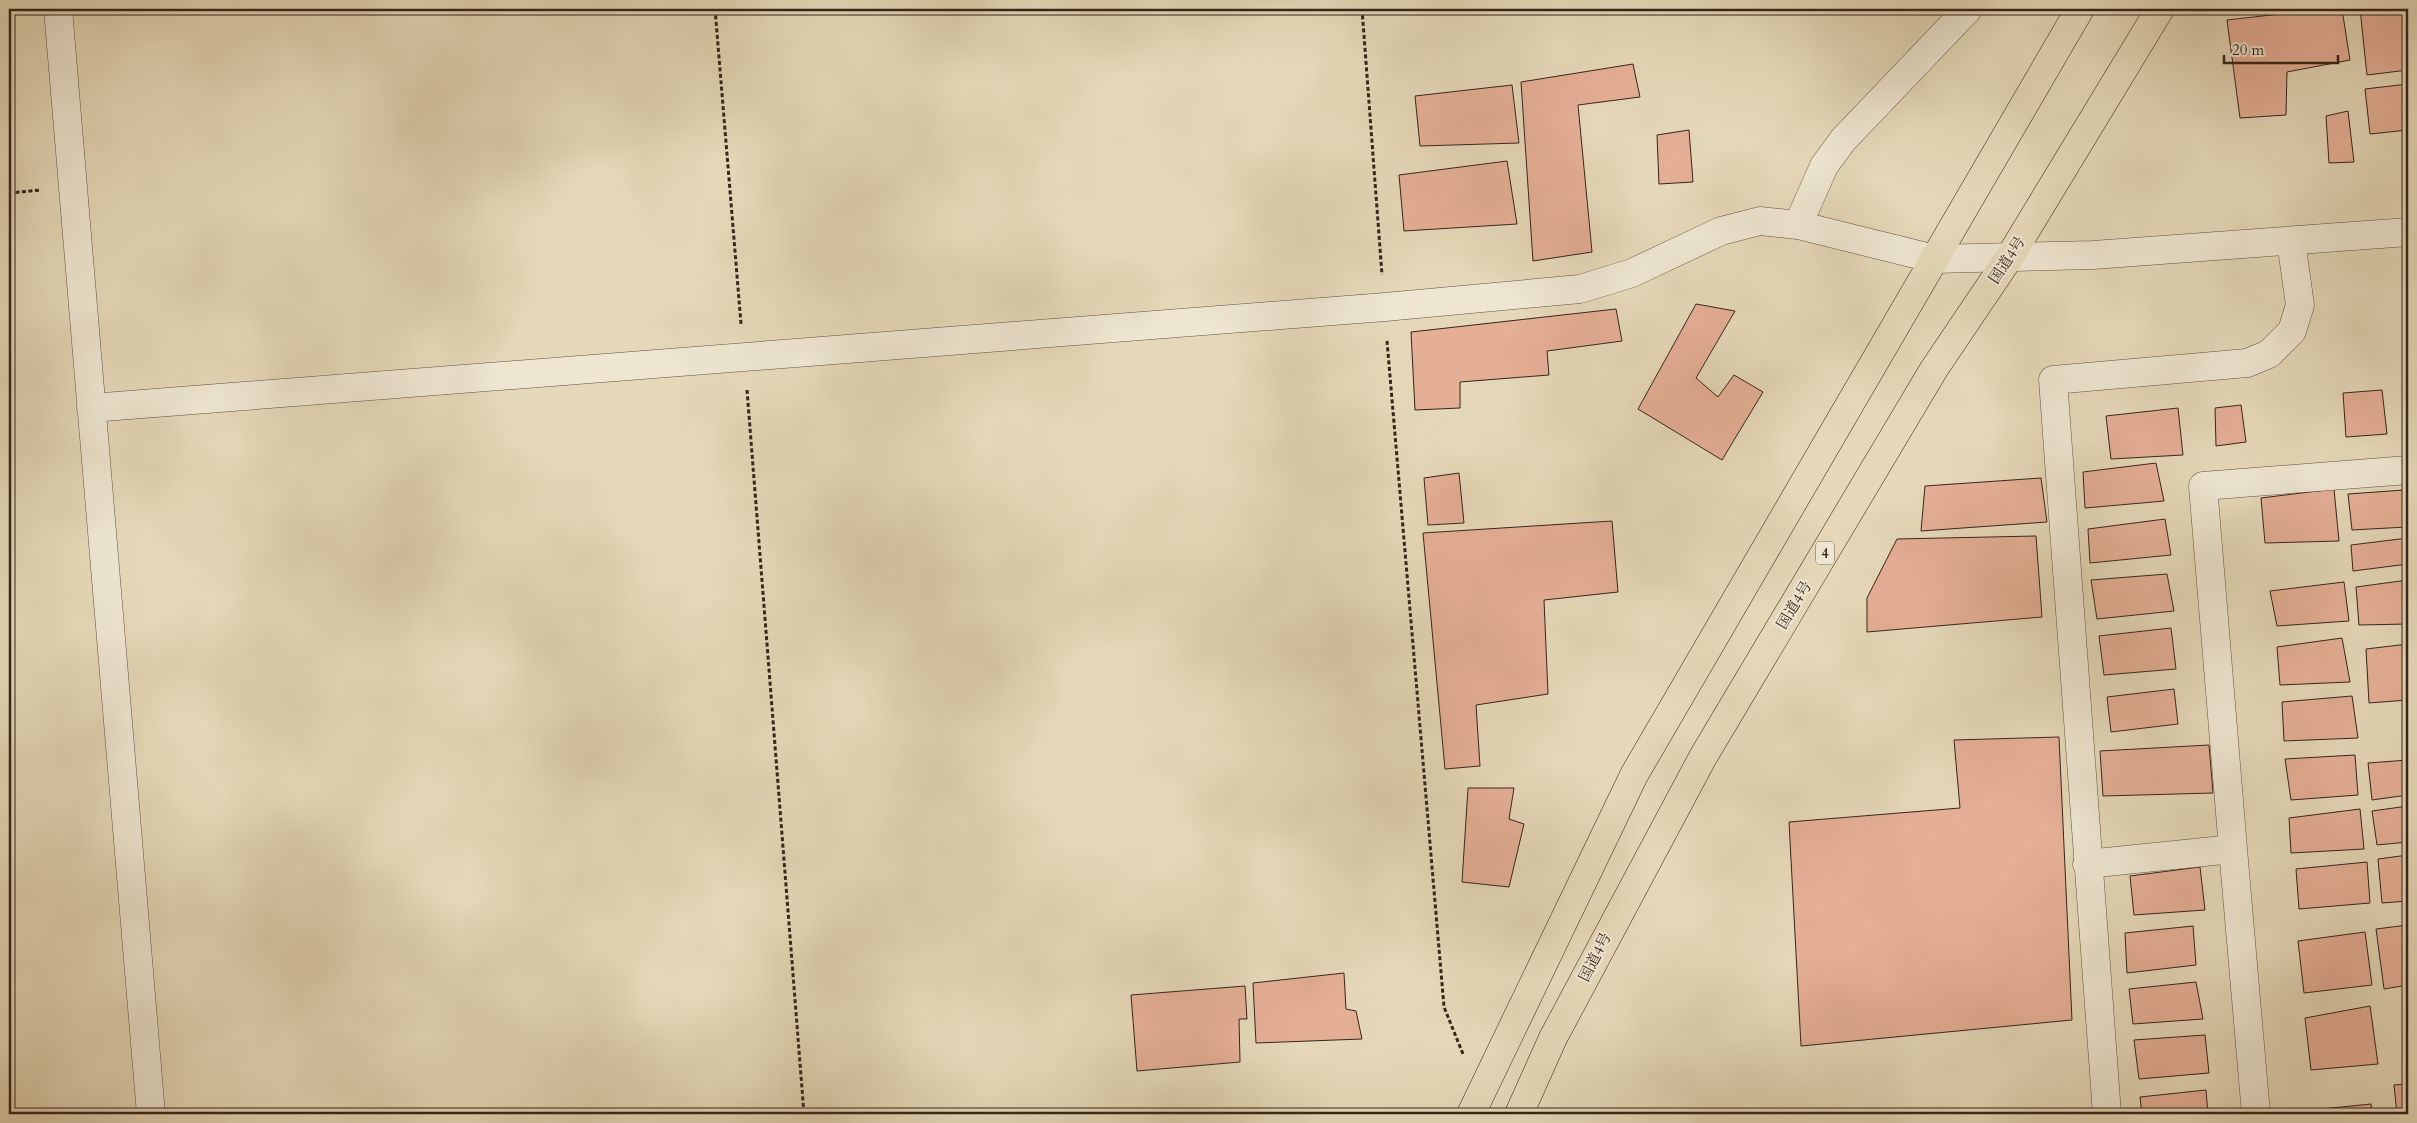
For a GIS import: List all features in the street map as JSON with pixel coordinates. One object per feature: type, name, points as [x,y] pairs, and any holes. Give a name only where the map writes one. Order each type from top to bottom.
[{"type":"highway","points":[[1475,1105],[1634,775],[2080,9]]},
{"type":"highway","name":"国道4号","points":[[1519,1114],[1553,1038],[1703,757],[1934,369],[2009,258],[2160,9]]},
{"type":"street","points":[[58,9],[152,1114]]},
{"type":"street","points":[[1798,225],[1824,166],[1843,140],[1968,9]]},
{"type":"street","points":[[91,408],[1384,307],[1580,289],[1632,273],[1721,231],[1760,221],[1798,225],[1935,259],[2092,255],[2408,232]]},
{"type":"street","points":[[2107,1114],[2087,864],[2053,380],[2247,363],[2269,354],[2292,331],[2300,305],[2291,241]]},
{"type":"street","points":[[2256,1114],[2203,486],[2408,470]]},
{"type":"street","points":[[2087,864],[2233,849]]},
{"type":"path","points":[[715,9],[804,1114]]},
{"type":"path","points":[[1362,9],[1384,307],[1444,1007],[1475,1105]]},
{"type":"building","points":[[2324,9],[2342,9],[2350,60],[2287,72],[2286,115],[2240,118],[2227,20]]},
{"type":"building","points":[[2360,9],[2408,9],[2408,70],[2367,75]]},
{"type":"building","points":[[1633,64],[1640,97],[1578,105],[1592,252],[1533,261],[1521,82]]},
{"type":"building","points":[[2408,84],[2408,130],[2370,134],[2365,89]]},
{"type":"building","points":[[1512,85],[1519,143],[1420,146],[1415,96]]},
{"type":"building","points":[[2348,111],[2354,162],[2329,163],[2326,116]]},
{"type":"building","points":[[1689,130],[1693,182],[1659,184],[1657,135]]},
{"type":"building","points":[[1507,161],[1517,224],[1404,231],[1399,175]]},
{"type":"building","points":[[1696,304],[1735,311],[1696,378],[1718,397],[1734,375],[1763,392],[1722,460],[1638,409]]},
{"type":"building","points":[[1616,309],[1622,341],[1547,351],[1549,375],[1460,382],[1460,408],[1415,410],[1411,332]]},
{"type":"building","points":[[2408,319],[2408,396],[2407,396],[2403,320]]},
{"type":"building","points":[[2382,390],[2387,434],[2346,437],[2343,393]]},
{"type":"building","points":[[2241,405],[2246,442],[2216,446],[2215,408]]},
{"type":"building","points":[[2178,408],[2183,455],[2111,459],[2106,416]]},
{"type":"building","points":[[2156,463],[2164,501],[2085,508],[2083,472]]},
{"type":"building","points":[[1459,473],[1464,523],[1428,525],[1424,478]]},
{"type":"building","points":[[2041,478],[2047,522],[1921,531],[1925,486]]},
{"type":"building","points":[[2334,489],[2339,541],[2265,543],[2261,498]]},
{"type":"building","points":[[2404,490],[2407,527],[2352,530],[2348,494]]},
{"type":"building","points":[[2165,519],[2171,555],[2090,563],[2088,529]]},
{"type":"building","points":[[1612,521],[1618,592],[1544,600],[1548,694],[1476,705],[1480,766],[1445,769],[1423,533]]},
{"type":"building","points":[[2036,536],[2042,617],[1867,632],[1867,598],[1897,539]]},
{"type":"building","points":[[2408,538],[2408,564],[2353,571],[2351,545]]},
{"type":"building","points":[[2167,574],[2174,611],[2097,619],[2091,580]]},
{"type":"building","points":[[2408,580],[2408,624],[2359,625],[2356,587]]},
{"type":"building","points":[[2344,582],[2349,621],[2277,626],[2270,591]]},
{"type":"building","points":[[2171,628],[2176,669],[2104,675],[2099,636]]},
{"type":"building","points":[[2342,638],[2350,682],[2280,685],[2277,647]]},
{"type":"building","points":[[2408,644],[2408,700],[2369,703],[2366,649]]},
{"type":"building","points":[[2174,689],[2178,724],[2111,732],[2107,697]]},
{"type":"building","points":[[2352,696],[2358,738],[2284,741],[2282,702]]},
{"type":"building","points":[[2059,737],[2072,1020],[1801,1046],[1789,822],[1960,808],[1954,740]]},
{"type":"building","points":[[2209,745],[2213,793],[2103,796],[2100,751]]},
{"type":"building","points":[[2355,755],[2358,795],[2291,800],[2285,759]]},
{"type":"building","points":[[2408,760],[2408,795],[2372,800],[2368,763]]},
{"type":"building","points":[[1468,788],[1514,788],[1509,819],[1524,824],[1509,887],[1462,882]]},
{"type":"building","points":[[2408,806],[2408,842],[2377,845],[2372,811]]},
{"type":"building","points":[[2360,809],[2364,849],[2291,853],[2289,818]]},
{"type":"building","points":[[2408,855],[2408,901],[2382,903],[2378,859]]},
{"type":"building","points":[[2367,862],[2370,903],[2299,909],[2296,869]]},
{"type":"building","points":[[2200,867],[2205,910],[2134,915],[2130,876]]},
{"type":"building","points":[[2408,925],[2408,985],[2384,989],[2376,929]]},
{"type":"building","points":[[2193,926],[2196,965],[2127,973],[2125,933]]},
{"type":"building","points":[[2365,932],[2372,985],[2304,993],[2298,941]]},
{"type":"building","points":[[1344,973],[1346,1009],[1356,1011],[1362,1039],[1256,1043],[1253,983]]},
{"type":"building","points":[[2196,982],[2203,1019],[2133,1024],[2129,989]]},
{"type":"building","points":[[1245,986],[1247,1019],[1239,1019],[1240,1062],[1137,1071],[1131,995]]},
{"type":"building","points":[[2370,1006],[2378,1064],[2311,1070],[2305,1018]]},
{"type":"building","points":[[2205,1035],[2209,1073],[2139,1079],[2134,1040]]},
{"type":"building","points":[[2408,1084],[2408,1114],[2397,1114],[2394,1085]]},
{"type":"building","points":[[2206,1090],[2208,1114],[2142,1114],[2140,1097]]},
{"type":"building","points":[[2371,1104],[2372,1114],[2293,1114],[2292,1112]]}]
